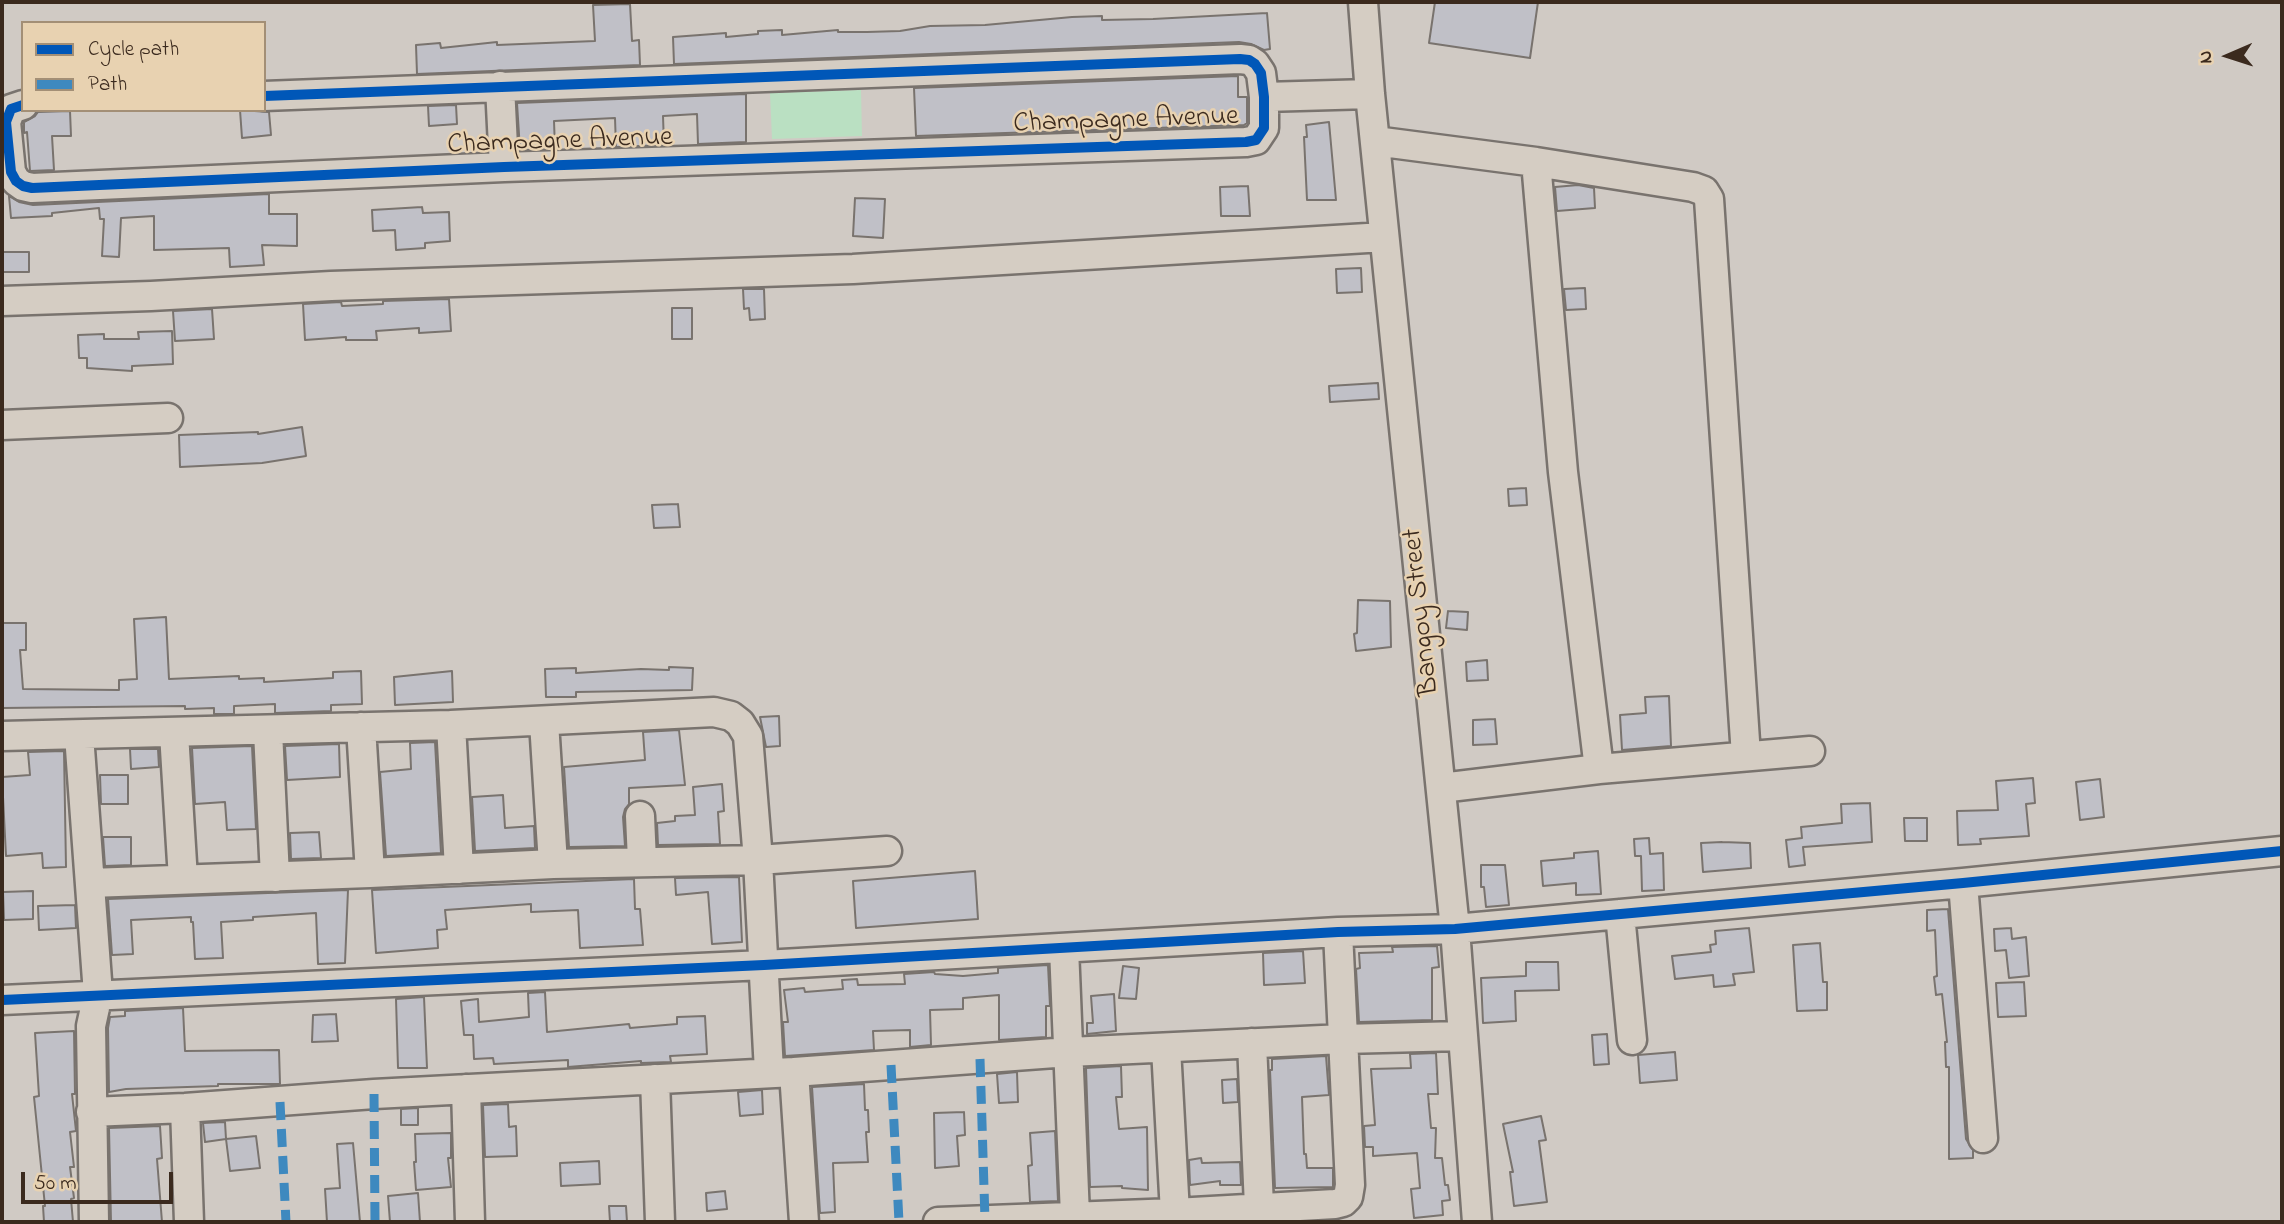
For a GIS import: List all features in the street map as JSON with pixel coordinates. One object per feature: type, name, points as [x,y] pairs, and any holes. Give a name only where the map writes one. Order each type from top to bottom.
[{"type":"street","name":"Bangoy Street","points":[[1363,2],[1384,237],[1455,929],[1477,1222]]},
{"type":"street","name":"Champagne Avenue","points":[[21,106],[11,109],[6,122],[11,172],[23,186],[32,188],[504,167],[1246,142],[1256,140],[1264,128],[1261,73],[1249,60],[1240,59],[266,96]]},
{"type":"street","points":[[500,86],[504,167]]},
{"type":"street","points":[[1264,97],[1370,94]]},
{"type":"street","points":[[1375,141],[1536,162],[1693,187],[1704,191],[1709,199],[1746,756]]},
{"type":"street","points":[[1536,162],[1563,472],[1599,769]]},
{"type":"street","points":[[2,302],[344,286],[853,269],[1384,237]]},
{"type":"street","points":[[2,425],[168,418]]},
{"type":"street","points":[[2,736],[544,722],[714,712],[731,716],[740,723],[748,736],[764,965],[804,1222]]},
{"type":"street","points":[[544,722],[553,864]]},
{"type":"street","points":[[451,725],[459,869]]},
{"type":"street","points":[[361,727],[370,873]]},
{"type":"street","points":[[268,731],[275,877]]},
{"type":"street","points":[[174,733],[183,879]]},
{"type":"street","points":[[79,735],[98,994],[92,1016],[94,1222]]},
{"type":"street","points":[[1441,788],[1599,769],[1810,751]]},
{"type":"street","points":[[640,816],[642,861]]},
{"type":"street","points":[[90,883],[553,864],[758,860],[887,851]]},
{"type":"street","points":[[2,1000],[764,965],[1338,932],[1455,929],[2282,851]]},
{"type":"street","points":[[1963,883],[1983,1138]]},
{"type":"street","points":[[1620,914],[1632,1040]]},
{"type":"street","points":[[938,1222],[1335,1204],[1348,1197],[1350,1185],[1338,932]]},
{"type":"street","points":[[1065,948],[1076,1216]]},
{"type":"street","points":[[91,1112],[782,1072],[1069,1052],[1461,1035]]},
{"type":"street","points":[[1252,1043],[1259,1207]]},
{"type":"street","points":[[1167,1048],[1175,1213]]},
{"type":"street","points":[[655,1079],[660,1222]]},
{"type":"street","points":[[466,1089],[470,1222]]},
{"type":"street","points":[[185,1108],[190,1222]]},
{"type":"green space","points":[[861,90],[862,136],[772,139],[770,93]]},
{"type":"building","points":[[1435,2],[1538,2],[1530,58],[1429,43]]},
{"type":"building","points":[[630,4],[632,41],[639,40],[640,65],[417,74],[416,45],[440,43],[441,48],[497,42],[497,45],[595,41],[593,5]]},
{"type":"building","points":[[1267,13],[1270,49],[1264,50],[1239,42],[674,64],[673,37],[726,33],[726,37],[782,30],[782,35],[838,30],[900,31],[930,26],[985,25],[1072,17],[1102,16],[1102,20],[1153,19]]},
{"type":"building","points":[[1238,76],[1238,97],[1247,97],[1247,123],[1244,125],[916,136],[914,88]]},
{"type":"building","points":[[746,94],[746,142],[698,144],[697,114],[663,116],[664,145],[616,147],[615,118],[554,121],[555,149],[520,150],[517,103]]},
{"type":"building","points":[[456,105],[457,124],[429,126],[428,106]]},
{"type":"building","points":[[38,112],[70,112],[71,136],[52,136],[54,170],[30,171],[24,122]]},
{"type":"building","points":[[240,112],[269,112],[271,135],[242,138]]},
{"type":"building","points":[[1329,122],[1336,200],[1307,200],[1304,137],[1307,137],[1306,125]]},
{"type":"building","points":[[1578,185],[1594,188],[1595,208],[1557,211],[1555,187]]},
{"type":"building","points":[[1248,186],[1250,216],[1221,216],[1220,187]]},
{"type":"building","points":[[269,194],[269,214],[297,214],[297,246],[262,245],[264,265],[230,267],[229,248],[154,250],[154,216],[121,218],[119,257],[102,256],[104,219],[100,219],[99,208],[52,213],[52,216],[11,218],[9,196],[19,202],[33,205]]},
{"type":"building","points":[[855,198],[885,199],[883,238],[853,236]]},
{"type":"building","points":[[422,207],[423,213],[449,212],[450,241],[425,243],[425,248],[396,250],[395,230],[373,231],[372,210]]},
{"type":"building","points":[[2,252],[29,252],[29,272],[2,272]]},
{"type":"building","points":[[1361,268],[1362,292],[1337,293],[1336,269]]},
{"type":"building","points":[[1585,288],[1586,309],[1566,310],[1564,289]]},
{"type":"building","points":[[743,289],[764,289],[765,319],[750,320],[749,308],[744,309]]},
{"type":"building","points":[[449,299],[451,331],[419,333],[419,328],[376,331],[377,340],[346,340],[346,337],[305,340],[303,304],[341,302],[342,306],[383,304],[383,301]]},
{"type":"building","points":[[672,308],[692,308],[692,339],[672,339]]},
{"type":"building","points":[[212,309],[214,339],[175,341],[173,311]]},
{"type":"building","points":[[172,331],[173,364],[132,366],[132,371],[87,368],[87,358],[79,358],[78,335],[104,334],[104,339],[139,339],[138,332]]},
{"type":"building","points":[[1378,383],[1379,399],[1330,402],[1329,386]]},
{"type":"building","points":[[302,427],[306,456],[262,463],[180,467],[179,435],[258,434]]},
{"type":"building","points":[[1526,488],[1527,505],[1509,506],[1508,489]]},
{"type":"building","points":[[678,504],[680,527],[654,528],[652,505]]},
{"type":"building","points":[[1358,600],[1390,601],[1391,647],[1356,651],[1354,634],[1357,633]]},
{"type":"building","points":[[1448,611],[1468,612],[1467,630],[1446,628]]},
{"type":"building","points":[[166,617],[169,679],[239,676],[239,679],[264,678],[264,682],[333,678],[333,672],[361,671],[362,704],[331,705],[331,711],[275,713],[275,704],[234,706],[234,714],[214,714],[214,708],[185,709],[185,706],[2,708],[2,623],[26,623],[26,650],[20,650],[23,689],[119,690],[119,680],[137,679],[134,619]]},
{"type":"building","points":[[1487,660],[1488,680],[1467,681],[1466,662]]},
{"type":"building","points":[[669,667],[693,668],[692,690],[576,692],[576,697],[546,697],[545,669],[576,668],[576,673],[669,670]]},
{"type":"building","points":[[452,671],[453,702],[395,705],[394,677]]},
{"type":"building","points":[[1669,696],[1671,746],[1622,750],[1620,715],[1646,713],[1645,697]]},
{"type":"building","points":[[779,716],[780,746],[766,747],[760,717]]},
{"type":"building","points":[[1495,719],[1497,744],[1473,745],[1473,720]]},
{"type":"building","points":[[679,730],[685,785],[629,788],[629,804],[623,817],[625,846],[569,847],[564,767],[645,760],[643,732]]},
{"type":"building","points":[[435,742],[441,853],[386,856],[380,772],[411,769],[410,743]]},
{"type":"building","points":[[339,744],[340,777],[287,780],[285,746]]},
{"type":"building","points":[[252,746],[256,829],[227,830],[225,802],[195,804],[192,748]]},
{"type":"building","points":[[130,749],[158,749],[159,767],[131,769]]},
{"type":"building","points":[[64,751],[66,867],[43,868],[42,853],[6,856],[2,777],[30,775],[28,752]]},
{"type":"building","points":[[100,775],[128,775],[128,804],[101,804]]},
{"type":"building","points":[[2033,778],[2035,803],[2026,804],[2029,836],[1980,839],[1981,844],[1958,845],[1957,811],[1998,810],[1996,781]]},
{"type":"building","points":[[2100,779],[2104,817],[2080,820],[2076,782]]},
{"type":"building","points":[[722,784],[724,811],[718,812],[720,844],[658,845],[657,823],[675,821],[675,816],[695,815],[693,787]]},
{"type":"building","points":[[503,795],[505,828],[534,826],[535,848],[475,851],[472,797]]},
{"type":"building","points":[[1870,803],[1872,842],[1803,847],[1805,865],[1789,867],[1786,840],[1802,838],[1801,827],[1842,823],[1841,804]]},
{"type":"building","points":[[1904,818],[1927,818],[1927,841],[1905,841]]},
{"type":"building","points":[[319,832],[321,858],[291,859],[290,833]]},
{"type":"building","points":[[103,837],[131,837],[131,865],[105,866]]},
{"type":"building","points":[[1649,838],[1650,854],[1663,853],[1664,890],[1642,891],[1641,856],[1635,856],[1634,839]]},
{"type":"building","points":[[1701,843],[1750,843],[1751,868],[1703,872]]},
{"type":"building","points":[[1598,851],[1601,894],[1576,895],[1576,883],[1543,886],[1541,861],[1574,858],[1574,853]]},
{"type":"building","points":[[1481,865],[1505,865],[1509,905],[1486,907],[1484,887],[1481,887]]},
{"type":"building","points":[[975,871],[978,919],[856,928],[853,881]]},
{"type":"building","points":[[739,877],[742,942],[712,944],[708,892],[676,895],[675,878]]},
{"type":"building","points":[[634,879],[635,909],[640,909],[643,945],[580,948],[578,910],[531,912],[531,904],[445,910],[447,929],[437,930],[438,948],[376,953],[372,890]]},
{"type":"building","points":[[348,890],[345,963],[318,964],[316,913],[221,922],[223,958],[195,959],[191,917],[131,920],[133,954],[112,955],[108,899]]},
{"type":"building","points":[[33,891],[33,919],[4,920],[3,892]]},
{"type":"building","points":[[75,905],[76,928],[39,930],[38,906]]},
{"type":"building","points":[[1948,909],[1966,1139],[1973,1150],[1973,1158],[1949,1159],[1947,1042],[1942,994],[1936,995],[1934,977],[1937,976],[1935,930],[1927,931],[1927,910]]},
{"type":"building","points":[[1749,928],[1754,972],[1733,974],[1735,985],[1714,987],[1713,975],[1675,979],[1672,956],[1711,952],[1710,945],[1716,944],[1715,931]]},
{"type":"building","points":[[2011,928],[2012,939],[2026,937],[2029,976],[2009,978],[2006,950],[1995,951],[1994,929]]},
{"type":"building","points":[[1820,943],[1823,982],[1827,982],[1827,1010],[1797,1011],[1793,945]]},
{"type":"building","points":[[1437,946],[1439,967],[1432,968],[1432,1020],[1359,1022],[1356,969],[1360,968],[1359,953],[1393,952],[1392,947]]},
{"type":"building","points":[[1303,951],[1305,983],[1264,985],[1263,953]]},
{"type":"building","points":[[1526,962],[1558,962],[1559,990],[1515,991],[1516,1021],[1483,1023],[1481,978],[1526,976]]},
{"type":"building","points":[[1048,965],[1050,1006],[1046,1006],[1046,1037],[999,1040],[999,995],[963,998],[963,1009],[930,1010],[931,1045],[910,1047],[910,1030],[873,1031],[874,1050],[785,1056],[783,1022],[788,1022],[784,990],[804,988],[805,992],[843,989],[842,980],[857,979],[858,985],[905,984],[904,974],[934,972],[963,976],[998,973],[998,968]]},
{"type":"building","points":[[1123,966],[1139,968],[1136,999],[1119,998]]},
{"type":"building","points":[[2024,982],[2026,1016],[1998,1017],[1996,983]]},
{"type":"building","points":[[545,992],[547,1032],[629,1024],[630,1028],[677,1024],[677,1017],[705,1016],[707,1054],[670,1056],[671,1062],[641,1061],[568,1067],[568,1060],[494,1064],[493,1058],[474,1059],[473,1035],[464,1035],[461,1001],[478,999],[479,1022],[529,1017],[528,993]]},
{"type":"building","points":[[1114,994],[1116,1031],[1087,1034],[1087,1023],[1093,1023],[1091,996]]},
{"type":"building","points":[[424,997],[427,1068],[398,1068],[396,999]]},
{"type":"building","points":[[183,1008],[185,1051],[279,1050],[280,1084],[218,1084],[109,1092],[110,1017],[125,1016],[125,1011]]},
{"type":"building","points":[[336,1014],[338,1041],[312,1042],[313,1015]]},
{"type":"building","points":[[74,1031],[75,1094],[72,1094],[76,1131],[70,1132],[74,1167],[70,1167],[74,1198],[71,1199],[73,1222],[44,1222],[45,1206],[34,1097],[39,1096],[35,1033]]},
{"type":"building","points":[[1607,1034],[1609,1064],[1594,1065],[1592,1035]]},
{"type":"building","points":[[1675,1052],[1677,1080],[1640,1083],[1638,1055]]},
{"type":"building","points":[[1436,1053],[1438,1094],[1428,1094],[1431,1128],[1436,1128],[1435,1158],[1442,1158],[1445,1185],[1448,1185],[1450,1200],[1442,1201],[1443,1215],[1414,1218],[1411,1189],[1420,1188],[1417,1153],[1373,1156],[1373,1147],[1365,1147],[1364,1126],[1375,1125],[1371,1069],[1411,1068],[1410,1054]]},
{"type":"building","points":[[1326,1056],[1329,1095],[1302,1097],[1304,1154],[1307,1168],[1333,1168],[1333,1187],[1275,1188],[1270,1070],[1272,1059]]},
{"type":"building","points":[[1121,1066],[1122,1097],[1116,1097],[1119,1129],[1147,1127],[1148,1190],[1122,1186],[1090,1187],[1086,1068]]},
{"type":"building","points":[[1017,1072],[1018,1102],[999,1103],[997,1074]]},
{"type":"building","points":[[1237,1079],[1238,1102],[1223,1103],[1222,1080]]},
{"type":"building","points":[[864,1084],[865,1110],[868,1110],[868,1162],[833,1163],[835,1212],[820,1213],[812,1087]]},
{"type":"building","points":[[762,1090],[763,1114],[740,1116],[738,1092]]},
{"type":"building","points":[[508,1104],[509,1127],[516,1126],[517,1156],[485,1157],[483,1105]]},
{"type":"building","points":[[418,1108],[418,1125],[401,1125],[401,1109]]},
{"type":"building","points":[[964,1112],[965,1135],[957,1136],[959,1166],[935,1168],[934,1113]]},
{"type":"building","points":[[1541,1116],[1546,1140],[1539,1141],[1547,1202],[1514,1206],[1510,1172],[1513,1172],[1503,1124]]},
{"type":"building","points":[[225,1122],[226,1139],[205,1142],[203,1123]]},
{"type":"building","points":[[160,1126],[162,1158],[157,1159],[162,1222],[111,1222],[109,1128]]},
{"type":"building","points":[[1055,1131],[1058,1201],[1030,1202],[1030,1133]]},
{"type":"building","points":[[451,1133],[451,1158],[448,1158],[451,1187],[416,1190],[415,1134]]},
{"type":"building","points":[[256,1136],[260,1168],[230,1171],[226,1139]]},
{"type":"building","points":[[353,1143],[360,1222],[327,1222],[325,1189],[340,1188],[337,1144]]},
{"type":"building","points":[[1201,1158],[1202,1163],[1240,1162],[1241,1185],[1220,1185],[1220,1181],[1190,1185],[1189,1160]]},
{"type":"building","points":[[599,1161],[600,1184],[561,1186],[560,1163]]},
{"type":"building","points":[[725,1191],[727,1209],[707,1211],[706,1193]]},
{"type":"building","points":[[418,1193],[420,1222],[390,1222],[388,1196]]},
{"type":"building","points":[[609,1206],[626,1206],[627,1222],[610,1222]]},
{"type":"marked path","points":[[980,1059],[985,1220]]},
{"type":"marked path","points":[[891,1065],[899,1222]]},
{"type":"marked path","points":[[374,1094],[375,1222]]},
{"type":"marked path","points":[[280,1102],[286,1222]]},
{"type":"cycle path","points":[[21,106],[11,109],[6,122],[11,172],[16,181],[32,188],[504,167],[1246,142],[1256,140],[1264,128],[1261,73],[1255,64],[1240,59],[266,96]]},
{"type":"cycle path","points":[[2,1000],[764,965],[1338,932],[1455,929],[2282,851]]}]
